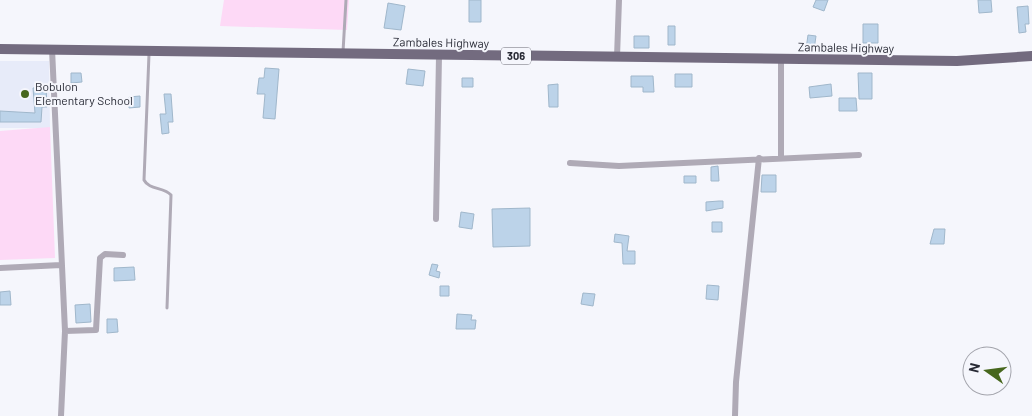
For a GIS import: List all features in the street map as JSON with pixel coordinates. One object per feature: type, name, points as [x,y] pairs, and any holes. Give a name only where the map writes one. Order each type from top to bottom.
[{"type":"main road","name":"Zambales Highway","points":[[0,49],[342,55],[957,61],[1032,56]]},
{"type":"street","points":[[617,57],[619,0]]},
{"type":"street","points":[[52,49],[65,331],[61,416]]},
{"type":"street","points":[[436,219],[439,56]]},
{"type":"street","points":[[780,59],[781,157]]},
{"type":"street","points":[[570,163],[619,166],[759,158],[860,155]]},
{"type":"street","points":[[735,416],[736,382],[759,158]]},
{"type":"street","points":[[65,331],[96,330],[100,258],[105,254],[123,254]]},
{"type":"street","points":[[0,268],[61,265]]},
{"type":"lane","points":[[342,55],[346,0]]},
{"type":"lane","points":[[149,51],[144,180],[149,186],[169,192],[171,195],[167,308]]},
{"type":"shaded area","points":[[224,0],[349,0],[347,30],[220,26]]},
{"type":"shaded area","name":"Bobulon Elementary School","points":[[0,61],[49,61],[50,128],[0,128]]},
{"type":"shaded area","points":[[50,127],[55,258],[0,260],[0,131]]},
{"type":"building","points":[[469,0],[481,0],[481,22],[469,22]]},
{"type":"building","points":[[816,0],[828,0],[824,11],[813,7]]},
{"type":"building","points":[[978,0],[991,0],[992,12],[979,13]]},
{"type":"building","points":[[388,3],[405,6],[401,30],[384,28]]},
{"type":"building","points":[[1028,6],[1029,24],[1025,24],[1026,32],[1019,33],[1017,7]]},
{"type":"building","points":[[863,24],[878,24],[878,43],[863,43]]},
{"type":"building","points":[[668,26],[675,26],[675,45],[668,45]]},
{"type":"building","points":[[808,35],[816,36],[814,50],[806,49]]},
{"type":"building","points":[[634,36],[649,36],[649,48],[634,48]]},
{"type":"building","points":[[265,68],[279,69],[275,119],[263,118],[265,94],[257,94],[259,78],[264,78]]},
{"type":"building","points":[[408,69],[425,71],[423,86],[406,84]]},
{"type":"building","points":[[71,73],[81,73],[82,82],[71,83]]},
{"type":"building","points":[[858,73],[872,73],[872,99],[859,99]]},
{"type":"building","points":[[675,74],[692,74],[692,87],[675,87]]},
{"type":"building","points":[[631,76],[653,76],[654,92],[643,92],[643,87],[631,87]]},
{"type":"building","points":[[462,78],[473,78],[473,87],[462,87]]},
{"type":"building","points":[[558,84],[558,107],[549,107],[548,85]]},
{"type":"building","points":[[831,84],[832,96],[810,98],[809,87]]},
{"type":"building","points":[[46,87],[47,107],[42,107],[41,122],[0,122],[0,111],[35,113],[33,88]]},
{"type":"building","points":[[164,94],[171,94],[173,122],[168,122],[169,133],[162,134],[160,114],[166,114]]},
{"type":"building","points":[[140,96],[140,107],[129,108],[129,97]]},
{"type":"building","points":[[839,98],[856,98],[857,111],[839,111]]},
{"type":"building","points":[[718,166],[719,181],[711,181],[711,167]]},
{"type":"building","points":[[762,175],[776,175],[776,192],[761,192]]},
{"type":"building","points":[[684,176],[696,176],[696,183],[684,183]]},
{"type":"building","points":[[723,201],[723,208],[706,211],[706,202]]},
{"type":"building","points":[[530,208],[530,246],[493,247],[492,209]]},
{"type":"building","points":[[461,212],[474,214],[472,229],[459,227]]},
{"type":"building","points":[[712,222],[722,222],[722,232],[712,232]]},
{"type":"building","points":[[934,229],[945,229],[944,244],[930,244]]},
{"type":"building","points":[[615,234],[629,236],[627,251],[635,251],[635,264],[623,264],[622,243],[614,242]]},
{"type":"building","points":[[432,264],[438,265],[436,271],[440,272],[439,278],[429,275]]},
{"type":"building","points":[[134,267],[135,280],[114,281],[114,268]]},
{"type":"building","points":[[707,285],[719,286],[718,300],[706,299]]},
{"type":"building","points":[[440,286],[449,286],[449,296],[440,296]]},
{"type":"building","points":[[10,291],[11,305],[0,305],[0,292]]},
{"type":"building","points":[[583,293],[595,294],[593,306],[581,304]]},
{"type":"building","points":[[90,304],[91,322],[76,323],[75,305]]},
{"type":"building","points":[[457,314],[472,315],[471,320],[476,320],[475,329],[456,329]]},
{"type":"building","points":[[107,319],[117,319],[118,332],[107,333]]},
{"type":"place","name":"Bobulon Elementary School","points":[[25,94]]}]
